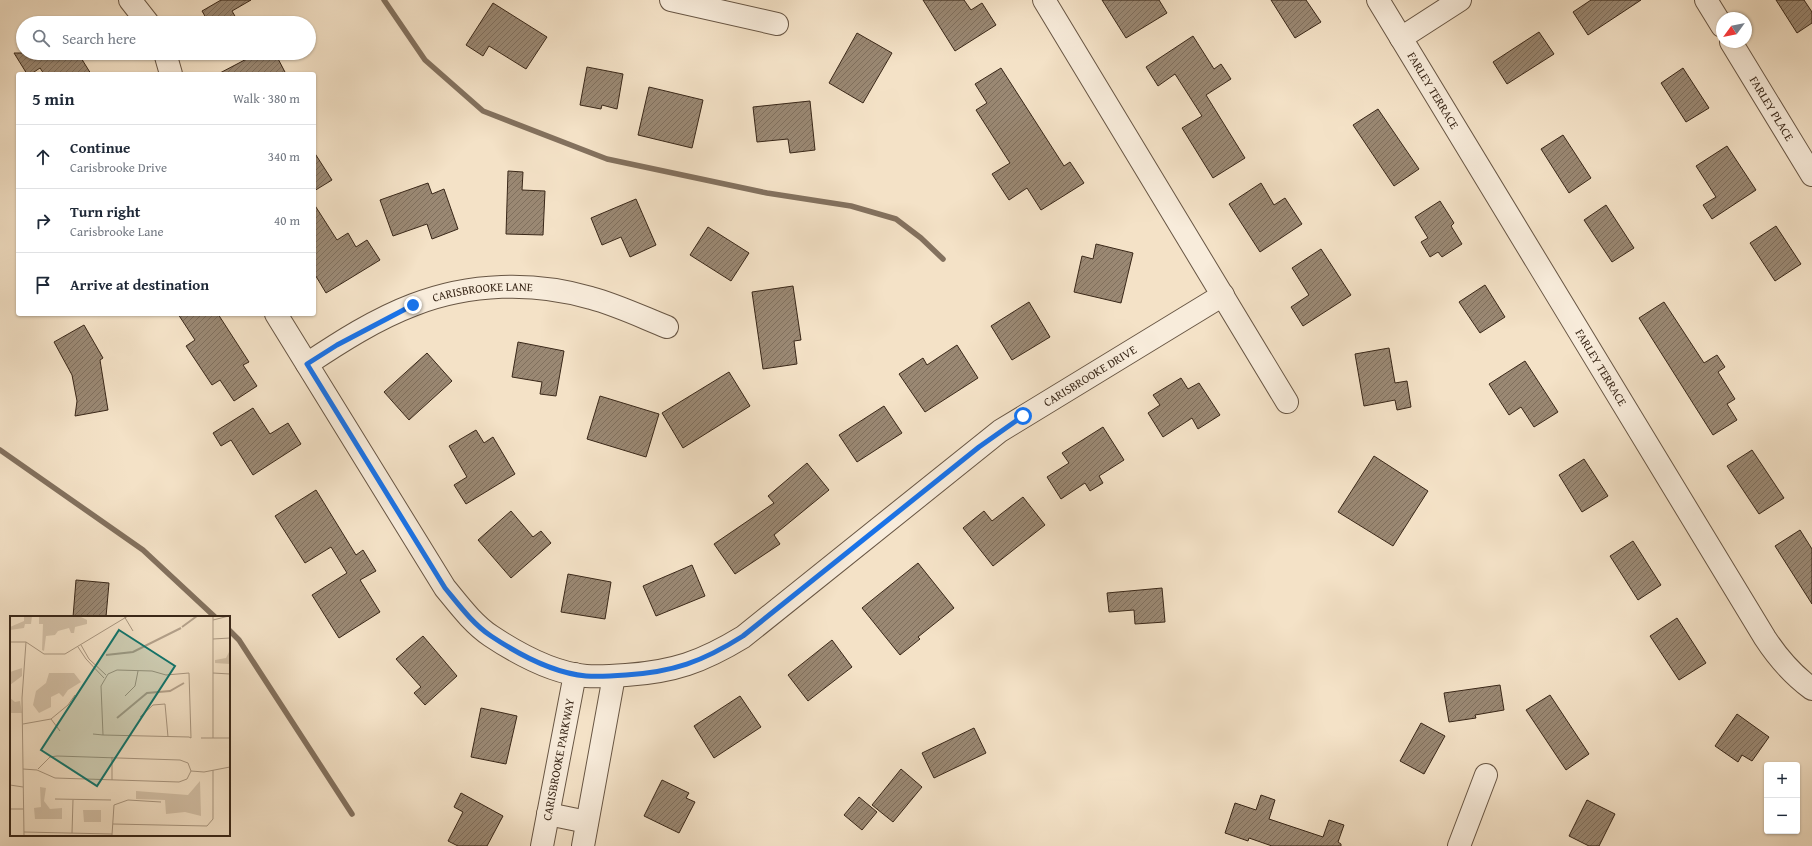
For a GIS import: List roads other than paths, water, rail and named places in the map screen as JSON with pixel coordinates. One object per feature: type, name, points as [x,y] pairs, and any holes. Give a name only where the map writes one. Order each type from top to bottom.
[{"type":"street","points":[[130,0],[143,16]]},
{"type":"street","points":[[671,0],[777,24]]},
{"type":"street","points":[[1044,0],[1287,402]]},
{"type":"street","name":"FARLEY TERRACE","points":[[1378,0],[1765,638],[1781,661],[1802,682],[1812,689]]},
{"type":"street","points":[[1400,38],[1460,0]]},
{"type":"street","points":[[1706,0],[1716,16]]},
{"type":"street","name":"FARLEY PLACE","points":[[1735,48],[1812,175]]},
{"type":"street","points":[[167,60],[170,72]]},
{"type":"street","name":"CARISBROOKE LANE","points":[[307,364],[337,345],[413,305],[485,288],[518,287],[551,289],[585,296],[667,327]]},
{"type":"street","name":"CARISBROOKE DRIVE","points":[[277,316],[445,588],[467,614],[490,636],[547,665],[575,674],[614,676],[671,670],[695,662],[737,640],[1000,432],[1223,295]]},
{"type":"street","name":"CARISBROOKE PARKWAY","points":[[542,846],[575,674]]},
{"type":"street","points":[[583,846],[614,676]]},
{"type":"street","points":[[1459,846],[1486,775]]},
{"type":"street","points":[[548,814],[587,822]]},
{"type":"waterway","points":[[384,0],[425,60],[483,111],[607,159],[767,193],[851,206],[896,219],[921,238],[943,259]]},
{"type":"waterway","points":[[0,450],[143,550],[214,616]]},
{"type":"waterway","points":[[230,631],[239,640],[352,814]]}]
